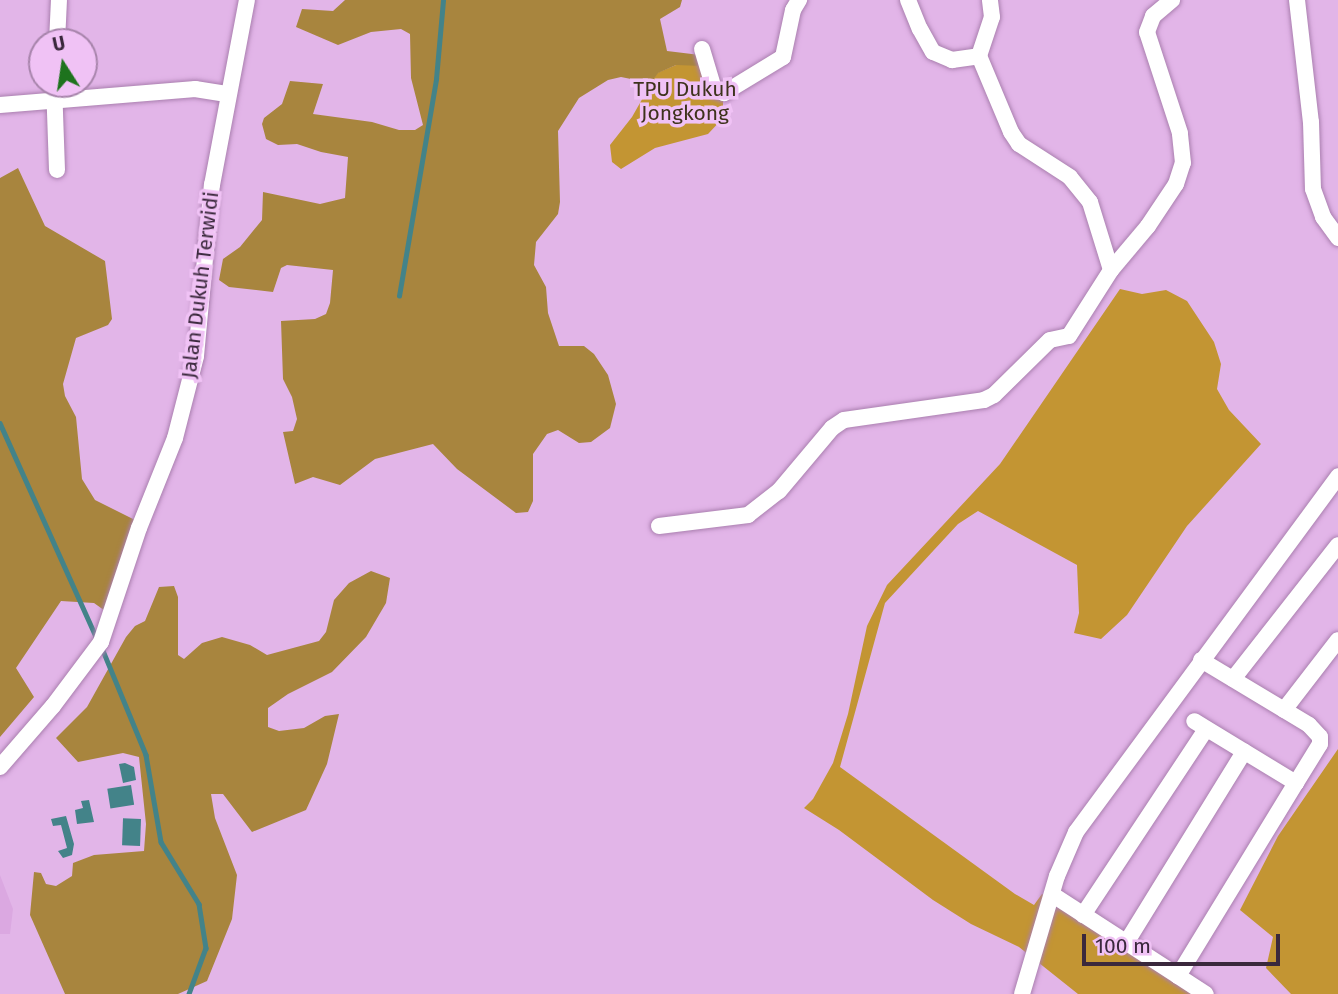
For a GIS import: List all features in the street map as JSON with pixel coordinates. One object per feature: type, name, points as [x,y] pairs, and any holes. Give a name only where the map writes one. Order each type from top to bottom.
[{"type":"street","points":[[58,28],[59,0]]},
{"type":"street","name":"Jalan Dukuh Terwidi","points":[[0,767],[98,646],[139,528],[175,438],[196,356],[212,185],[227,94],[247,0]]},
{"type":"street","points":[[702,49],[714,89],[723,93],[783,57],[799,0]]},
{"type":"street","points":[[908,0],[919,29],[933,52],[952,60],[979,56]]},
{"type":"street","points":[[659,526],[748,515],[779,491],[832,428],[844,420],[984,400],[994,395],[1050,340],[1069,336],[1111,270],[1176,184],[1183,163],[1180,133],[1147,32],[1153,16],[1172,0]]},
{"type":"street","points":[[1297,0],[1311,122],[1313,189],[1323,217],[1338,238]]},
{"type":"street","points":[[991,6],[979,56],[1019,145],[1070,177],[1090,202],[1111,270]]},
{"type":"street","points":[[98,91],[195,89],[227,94]]},
{"type":"street","points":[[0,105],[29,98]]},
{"type":"street","points":[[53,98],[57,170]]},
{"type":"street","points":[[1022,994],[1057,876],[1076,832],[1338,476]]},
{"type":"street","points":[[1233,679],[1338,545]]},
{"type":"street","points":[[1284,710],[1338,640]]},
{"type":"street","points":[[1178,976],[1320,744],[1320,737],[1309,725],[1201,660]]},
{"type":"street","points":[[1083,915],[1200,725],[1296,783]]},
{"type":"street","points":[[1126,943],[1244,752]]},
{"type":"street","points":[[1053,895],[1206,994]]},
{"type":"shaded area","points":[[345,0],[682,0],[680,7],[660,19],[667,51],[700,55],[703,66],[676,65],[658,73],[651,83],[621,77],[608,80],[579,98],[558,131],[558,214],[536,242],[534,265],[546,287],[548,313],[559,346],[584,346],[594,354],[608,375],[616,404],[610,428],[591,442],[579,443],[558,430],[547,434],[533,454],[533,501],[528,512],[516,513],[457,469],[433,444],[375,459],[340,485],[313,477],[295,484],[283,432],[293,431],[297,419],[292,397],[283,379],[281,321],[315,319],[326,314],[330,303],[333,270],[287,265],[281,268],[273,292],[229,287],[219,280],[223,259],[240,247],[262,220],[263,192],[320,204],[345,198],[348,157],[297,144],[278,145],[266,139],[262,124],[264,118],[282,104],[290,81],[323,84],[313,114],[372,122],[399,130],[415,130],[423,125],[411,78],[410,34],[401,29],[371,32],[338,45],[296,27],[302,9],[333,11]]},
{"type":"shaded area","points":[[18,168],[45,226],[105,261],[112,319],[108,325],[76,338],[63,384],[65,396],[76,417],[82,479],[95,500],[135,520],[108,613],[94,603],[61,601],[16,668],[34,697],[0,737],[0,178]]},
{"type":"shaded area","points":[[371,571],[390,578],[386,603],[366,637],[332,672],[288,694],[268,708],[268,727],[279,731],[304,728],[325,716],[339,714],[327,764],[306,810],[252,832],[223,794],[211,794],[215,818],[237,875],[232,919],[207,981],[178,994],[65,994],[30,915],[34,872],[41,873],[46,884],[56,886],[72,876],[73,863],[94,855],[144,851],[146,824],[139,757],[123,753],[78,762],[56,738],[87,707],[126,637],[135,626],[145,621],[159,587],[174,586],[178,597],[178,655],[184,659],[202,643],[222,637],[250,645],[267,655],[319,641],[326,632],[334,600],[349,583]]},
{"type":"shaded area","points":[[125,763],[134,767],[136,780],[123,783],[119,764]]},
{"type":"shaded area","points":[[131,785],[134,805],[110,809],[107,789]]},
{"type":"shaded area","points":[[89,800],[94,822],[77,824],[75,810],[83,808],[81,801]]},
{"type":"shaded area","points":[[66,816],[74,844],[72,855],[63,858],[58,851],[67,848],[61,825],[53,826],[51,819]]},
{"type":"shaded area","points":[[123,818],[141,819],[140,846],[122,845]]},
{"type":"shaded area","points":[[0,875],[13,909],[10,934],[0,934]]},
{"type":"green space","name":"TPU Dukuh Jongkong","points":[[698,63],[711,69],[723,97],[723,118],[708,134],[655,148],[621,169],[612,162],[610,145],[632,117],[657,73],[676,65]]},
{"type":"green space","points":[[1120,289],[1142,294],[1166,290],[1187,301],[1214,342],[1221,364],[1217,389],[1229,410],[1261,444],[1187,526],[1127,615],[1101,639],[1074,633],[1079,613],[1077,565],[978,511],[958,524],[885,603],[840,767],[1015,894],[1034,905],[1042,894],[1077,920],[1201,994],[1078,994],[1019,947],[971,924],[933,900],[839,830],[804,808],[813,799],[833,763],[848,714],[867,626],[887,585],[1000,464]]},
{"type":"green space","points":[[1338,749],[1338,994],[1291,994],[1266,968],[1273,937],[1240,910],[1278,836]]},
{"type":"waterway","points":[[399,296],[436,79],[443,0]]},
{"type":"waterway","points":[[0,423],[98,641]]},
{"type":"waterway","points":[[102,648],[146,755],[161,842],[199,904],[206,948],[189,994]]}]
